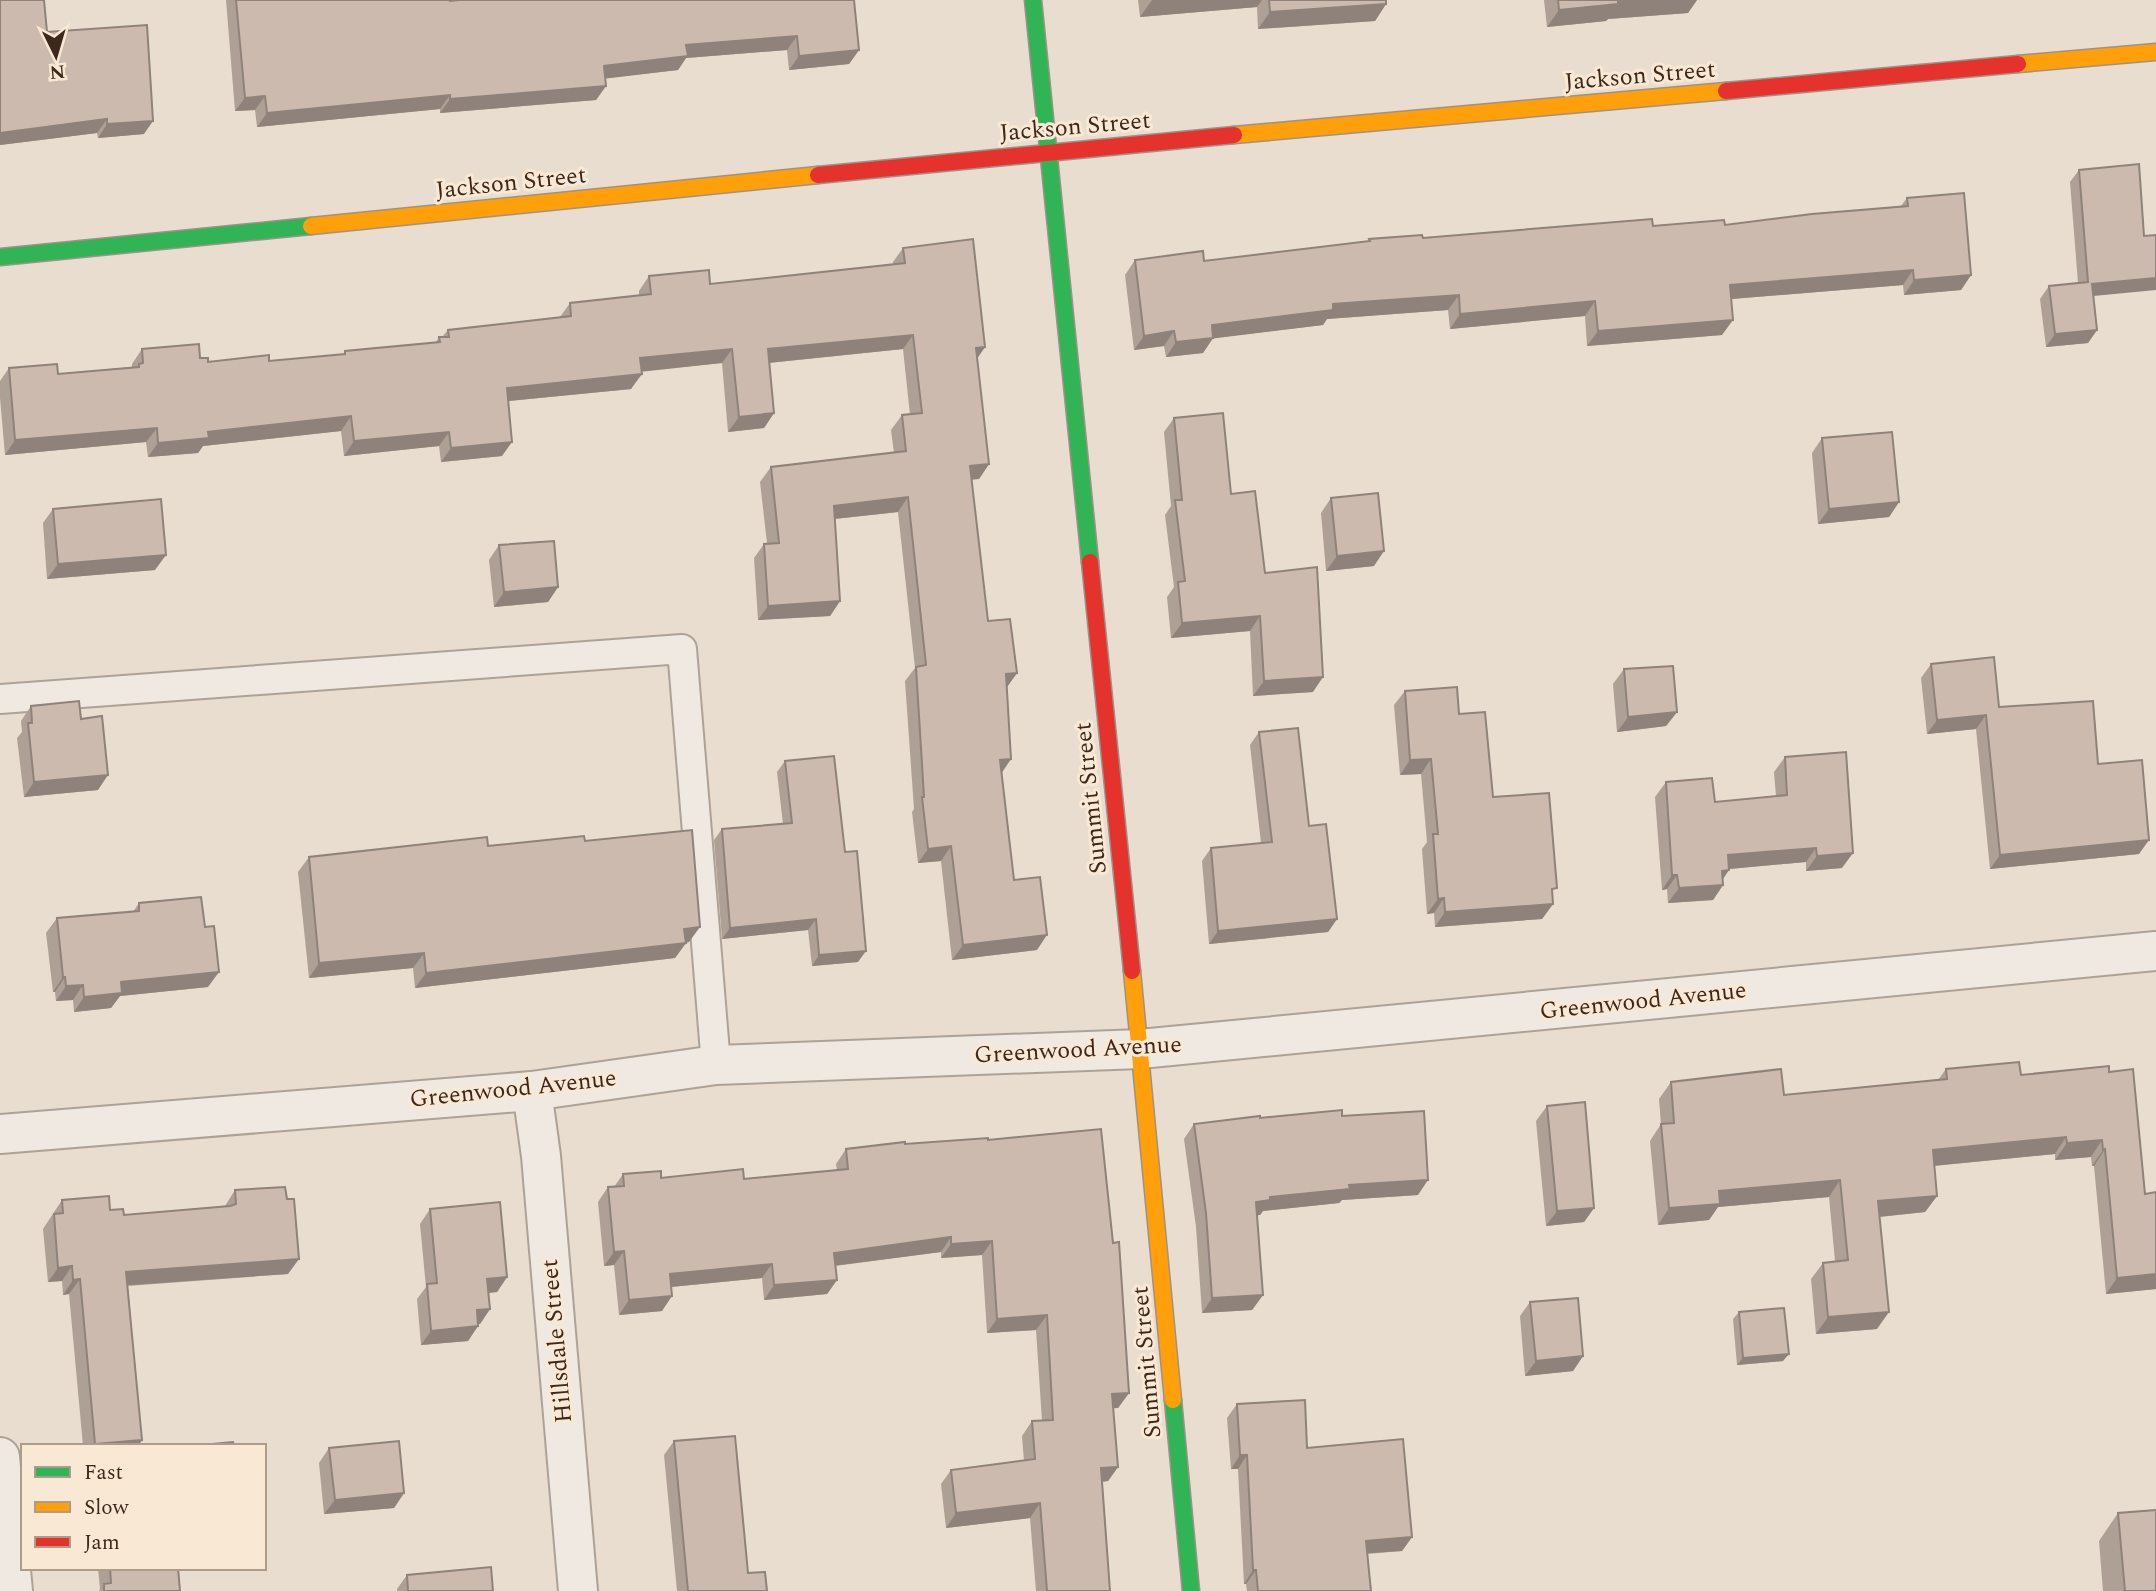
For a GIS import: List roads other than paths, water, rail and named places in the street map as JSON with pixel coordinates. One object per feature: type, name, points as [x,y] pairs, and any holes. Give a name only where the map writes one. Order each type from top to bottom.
[{"type":"street","name":"Summit Street","points":[[1033,0],[1140,1049],[1191,1591]]},
{"type":"street","name":"Jackson Street","points":[[0,257],[1047,152],[2156,52]]},
{"type":"street","name":"Greenwood Avenue","points":[[0,1134],[533,1091],[716,1065],[1140,1049],[2156,951]]},
{"type":"street","name":"Hillsdale Street","points":[[533,1091],[541,1156],[578,1591]]},
{"type":"street","points":[[0,1457],[13,1591]]},
{"type":"lane","points":[[0,699],[682,649],[716,1065]]}]
